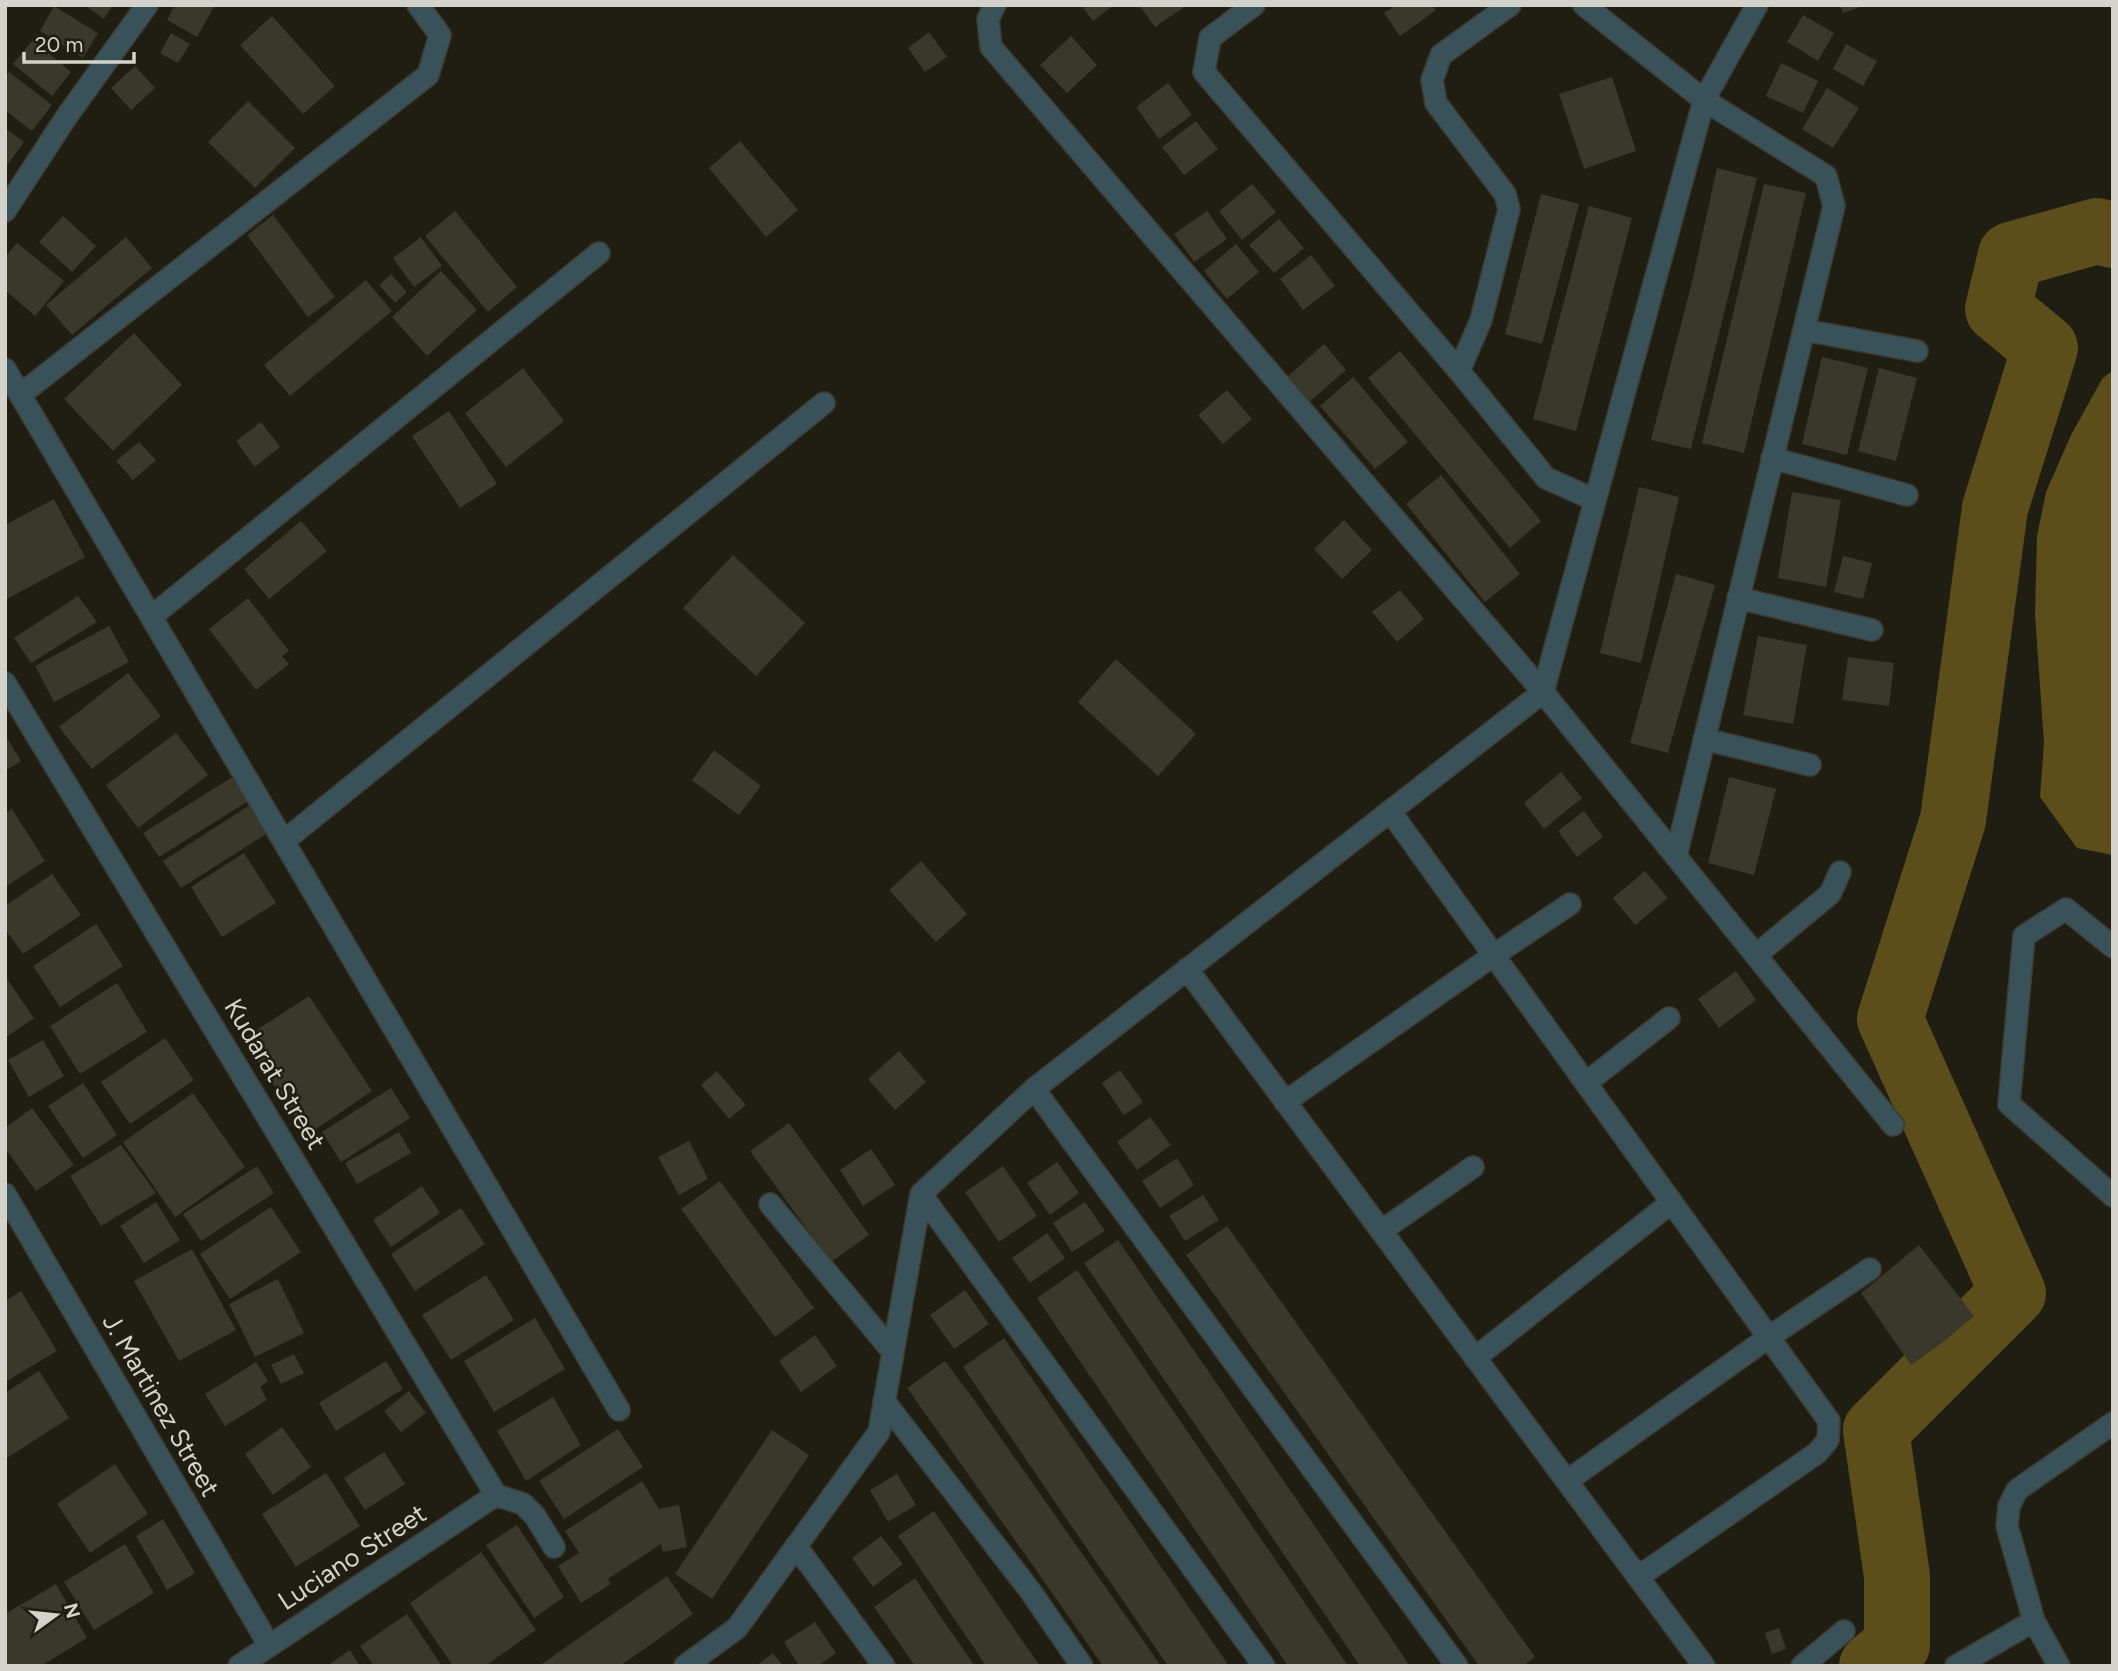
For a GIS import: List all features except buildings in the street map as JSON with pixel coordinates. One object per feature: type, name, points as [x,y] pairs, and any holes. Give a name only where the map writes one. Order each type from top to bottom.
[{"type":"street","points":[[5,211],[67,116],[147,5]]},
{"type":"street","points":[[20,395],[428,75],[440,35],[418,5]]},
{"type":"street","points":[[995,5],[988,19],[991,47],[1543,692],[1893,1125]]},
{"type":"street","points":[[1254,5],[1210,38],[1204,72],[1459,371],[1546,478],[1595,500]]},
{"type":"street","points":[[1459,371],[1481,320],[1509,209],[1504,194],[1436,103],[1432,80],[1441,55],[1510,5]]},
{"type":"street","points":[[1584,5],[1704,100],[1826,176],[1834,206],[1676,856]]},
{"type":"street","points":[[691,1664],[737,1628],[878,1432],[921,1194],[1034,1089],[1543,692],[1704,100],[1757,5]]},
{"type":"street","points":[[151,617],[599,253]]},
{"type":"street","points":[[1804,330],[1917,351]]},
{"type":"street","points":[[5,369],[619,1410]]},
{"type":"street","points":[[284,841],[824,403]]},
{"type":"street","points":[[1772,458],[1907,495]]},
{"type":"street","points":[[1738,598],[1872,630]]},
{"type":"street","name":"Kudarat Street","points":[[5,682],[496,1495]]},
{"type":"street","points":[[1704,740],[1810,765]]},
{"type":"street","points":[[1390,811],[1829,1421],[1828,1440],[1817,1453],[1638,1577]]},
{"type":"street","points":[[1756,955],[1830,894],[1840,872]]},
{"type":"street","points":[[1285,1102],[1570,904]]},
{"type":"street","points":[[2109,938],[2066,909],[2024,936],[2009,1104],[2113,1196]]},
{"type":"street","points":[[1187,969],[1704,1666]]},
{"type":"street","points":[[1586,1083],[1669,1018]]},
{"type":"street","points":[[1034,1089],[1457,1666]]},
{"type":"street","points":[[1381,1231],[1473,1167]]},
{"type":"street","name":"J. Martinez Street","points":[[5,1194],[269,1645]]},
{"type":"street","points":[[921,1194],[1264,1666]]},
{"type":"street","points":[[1475,1358],[1672,1202]]},
{"type":"street","points":[[770,1204],[893,1352]]},
{"type":"street","points":[[1567,1481],[1769,1337],[1870,1269]]},
{"type":"street","points":[[884,1401],[1031,1592],[1082,1666]]},
{"type":"street","points":[[2059,1666],[2034,1621],[2007,1526],[2010,1506],[2017,1490],[2113,1423]]},
{"type":"street","points":[[496,1495],[523,1504],[535,1516],[554,1547]]},
{"type":"street","name":"Luciano Street","points":[[239,1666],[496,1495]]},
{"type":"street","points":[[796,1546],[884,1666]]},
{"type":"street","points":[[1956,1666],[2034,1621]]},
{"type":"street","points":[[1802,1666],[1844,1631]]},
{"type":"shaded area","points":[[2113,370],[2113,855],[2077,848],[2040,797],[2044,743],[2035,615],[2037,536],[2046,492],[2071,435],[2102,379]]},
{"type":"waterway","points":[[1872,1666],[1897,1645],[1897,1576],[1876,1430],[2013,1293],[1890,1019],[1953,820],[1995,508],[2045,348],[1998,309],[2011,255],[2097,231],[2113,235]]}]
